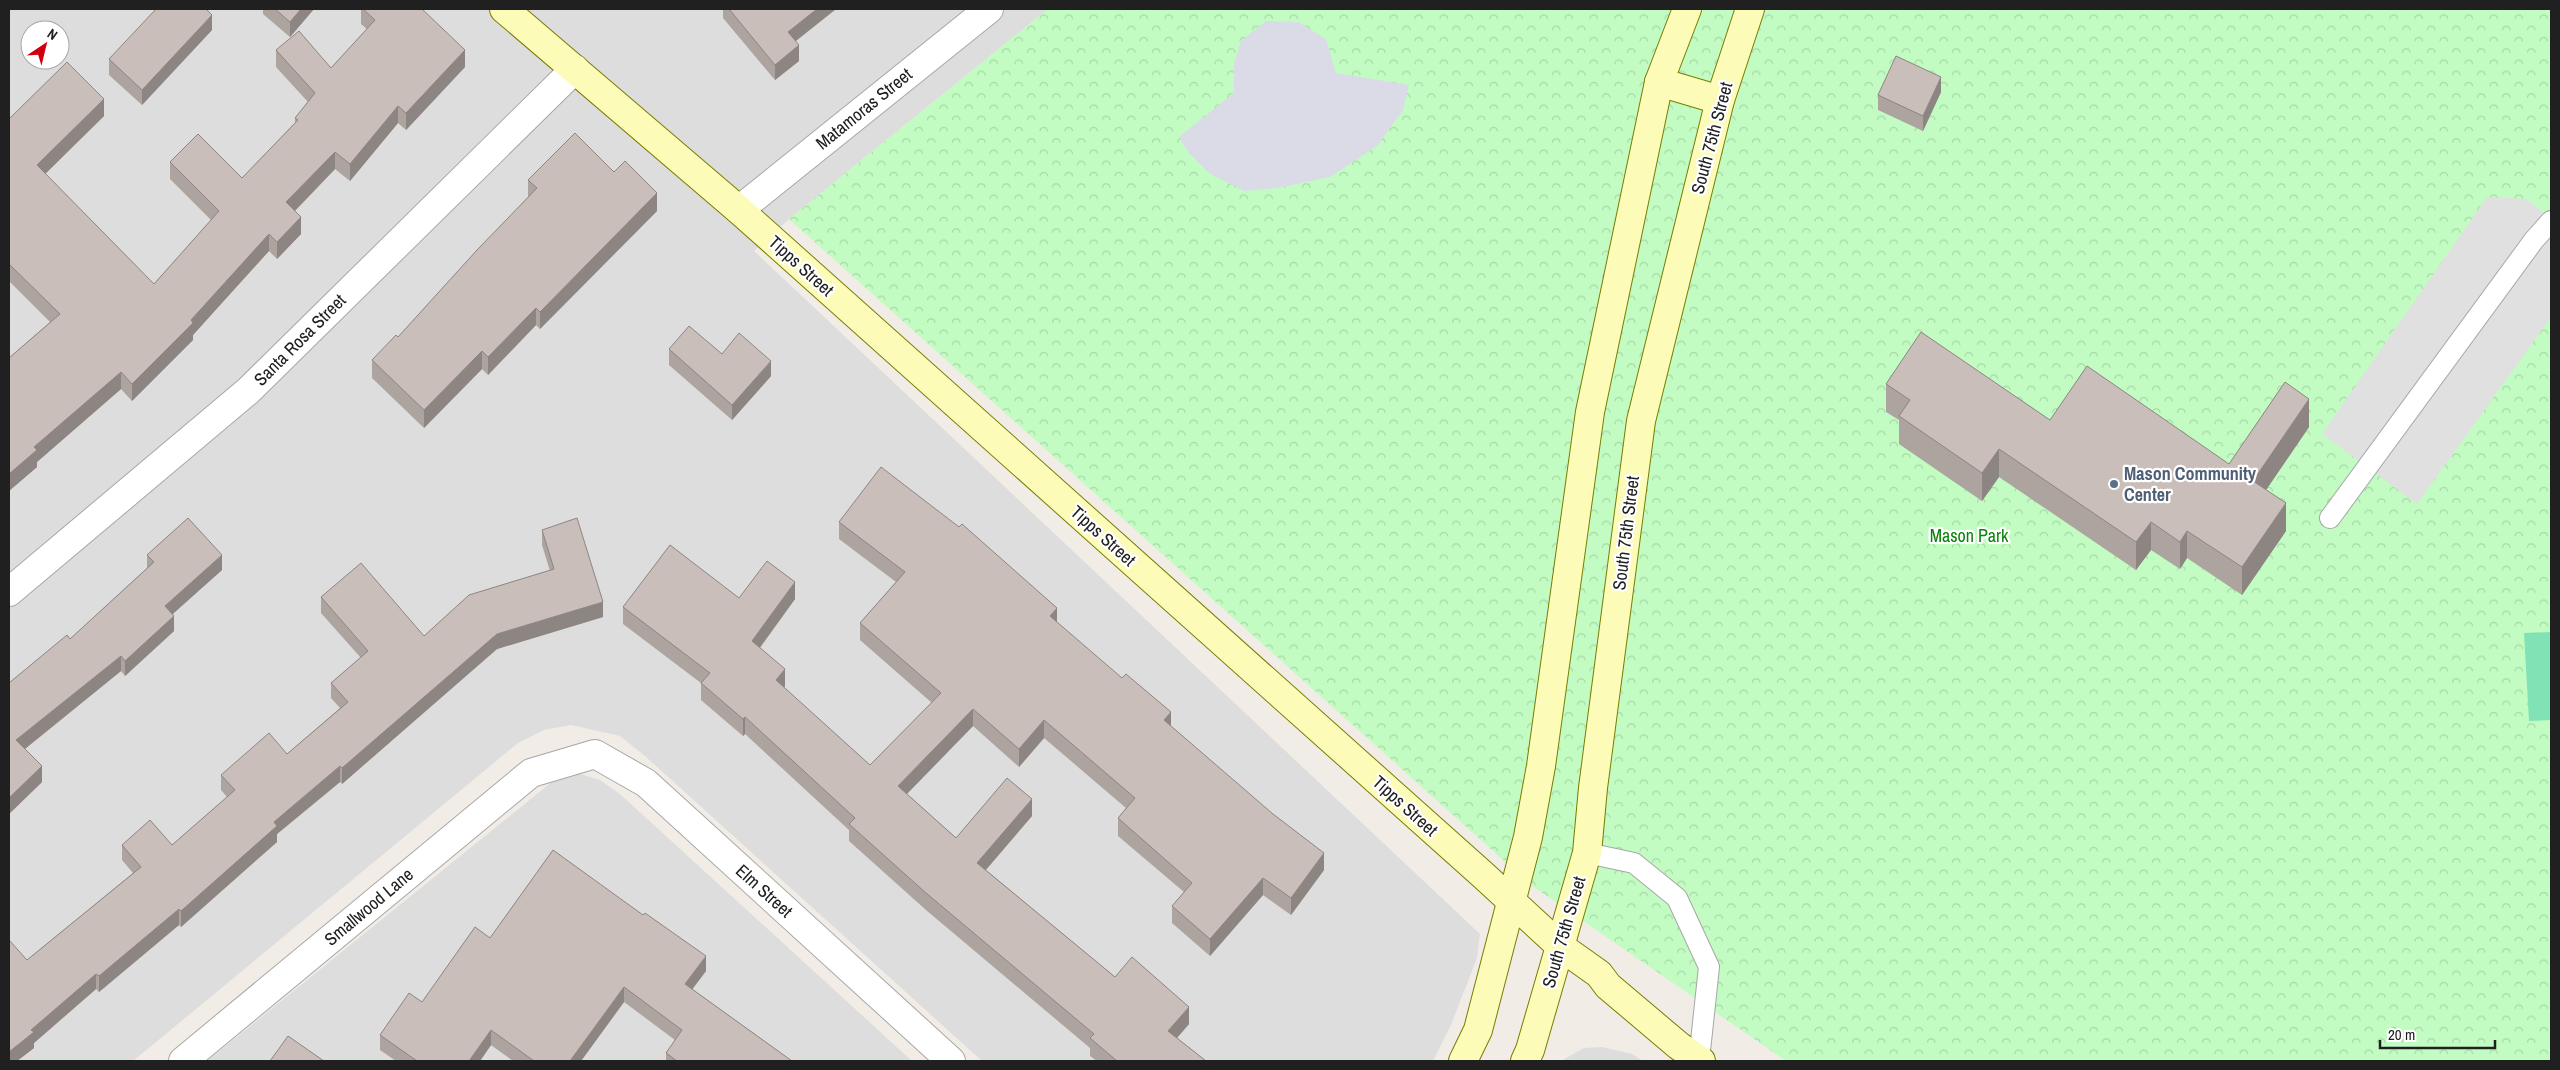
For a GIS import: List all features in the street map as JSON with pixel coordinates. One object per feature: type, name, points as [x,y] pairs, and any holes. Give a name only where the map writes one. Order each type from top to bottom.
[{"type":"main road","name":"Tipps Street","points":[[504,9],[739,210],[1510,899],[1560,947],[1599,974],[1608,986],[1679,1046],[1700,1060]]},
{"type":"main road","points":[[1463,1061],[1478,1030],[1510,899],[1528,836],[1541,766],[1590,412],[1659,82],[1687,9]]},
{"type":"main road","name":"South 75th Street","points":[[1525,1061],[1587,853],[1593,788],[1641,421],[1720,100],[1750,9]]},
{"type":"main road","points":[[1659,82],[1720,100]]},
{"type":"street","name":"Matamoras Street","points":[[739,210],[989,9]]},
{"type":"street","name":"Santa Rosa Street","points":[[9,592],[248,391],[575,69]]},
{"type":"street","name":"Elm Street","points":[[562,764],[595,754],[646,783],[951,1061]]},
{"type":"street","name":"Smallwood Lane","points":[[183,1061],[531,773],[562,764]]},
{"type":"lane","points":[[2330,518],[2534,240],[2551,220]]},
{"type":"lane","points":[[1587,853],[1634,863],[1677,898],[1709,967],[1700,1060]]},
{"type":"shaded area","points":[[9,9],[1048,9],[789,219],[754,251],[1480,934],[1477,958],[1451,1025],[1433,1061],[982,1061],[645,756],[620,736],[571,725],[544,730],[518,743],[133,1061],[9,1061]]},
{"type":"shaded area","points":[[1266,21],[1298,22],[1326,39],[1336,73],[1409,85],[1403,110],[1378,145],[1330,177],[1277,188],[1244,191],[1209,173],[1188,152],[1179,137],[1234,93],[1234,64],[1241,41]]},
{"type":"shaded area","points":[[2487,197],[2527,199],[2551,219],[2551,317],[2417,504],[2322,434]]},
{"type":"shaded area","points":[[577,773],[600,780],[620,794],[912,1061],[207,1061],[558,777]]},
{"type":"shaded area","points":[[1602,1047],[1632,1054],[1643,1061],[1561,1061],[1584,1048]]},
{"type":"green space","name":"Mason Park","points":[[1048,9],[2551,9],[2551,1061],[1786,1061],[1531,885],[789,219]]},
{"type":"green space","points":[[2551,632],[2551,720],[2529,721],[2524,633]]},
{"type":"building","points":[[156,9],[206,9],[212,15],[142,90],[109,59]]},
{"type":"building","points":[[275,9],[301,9],[290,22]]},
{"type":"building","points":[[363,9],[422,9],[465,50],[406,113],[398,106],[350,164],[335,152],[286,202],[301,217],[277,242],[269,234],[191,320],[193,323],[132,384],[121,372],[34,447],[37,450],[9,474],[9,358],[60,314],[9,264],[9,119],[59,70],[70,70],[70,65],[104,99],[37,165],[154,284],[219,211],[170,162],[198,134],[242,178],[298,120],[295,118],[315,93],[276,50],[299,31],[331,68],[375,20]]},
{"type":"building","points":[[729,9],[817,9],[788,32],[799,45],[775,65]]},
{"type":"building","points":[[1896,56],[1941,77],[1923,116],[1878,95]]},
{"type":"building","points":[[575,133],[614,172],[625,161],[657,193],[540,312],[536,308],[488,357],[482,351],[424,410],[372,360],[396,335],[398,337],[477,250],[537,188],[528,180]]},
{"type":"building","points":[[689,326],[722,354],[739,333],[771,361],[732,405],[669,349]]},
{"type":"building","name":"Mason Community Center","points":[[1921,332],[2050,420],[2087,366],[2229,464],[2285,382],[2309,399],[2253,481],[2286,503],[2242,567],[2187,531],[2180,542],[2151,522],[2136,542],[1999,449],[1982,473],[1899,416],[1910,400],[1886,384]]},
{"type":"building","points":[[881,467],[959,527],[962,524],[1057,608],[1050,616],[1122,678],[1126,674],[1171,712],[1164,720],[1273,814],[1324,853],[1291,898],[1263,878],[1210,939],[1172,906],[1192,883],[1118,818],[1135,798],[1044,720],[1019,749],[973,709],[898,786],[956,838],[1007,778],[1032,799],[977,863],[1115,977],[1132,957],[1189,1007],[1168,1031],[1206,1061],[1117,1061],[1090,1038],[1094,1034],[926,893],[849,824],[855,818],[745,717],[743,719],[701,683],[710,673],[623,607],[670,545],[739,598],[767,561],[795,582],[752,641],[785,669],[776,680],[870,765],[941,693],[860,623],[905,572],[839,522]]},
{"type":"building","points":[[188,518],[222,555],[165,606],[174,616],[125,661],[121,656],[16,740],[42,766],[9,798],[9,683],[67,635],[70,639],[154,562],[147,555]]},
{"type":"building","points":[[577,518],[603,602],[497,634],[342,768],[340,766],[274,822],[277,826],[181,911],[179,909],[99,976],[96,974],[31,1030],[34,1032],[9,1052],[9,940],[27,960],[141,867],[122,845],[150,820],[172,845],[235,790],[221,775],[269,733],[287,754],[348,702],[331,683],[368,651],[321,597],[361,563],[424,636],[469,595],[554,569],[542,530]]},
{"type":"building","points":[[553,850],[643,915],[645,913],[706,956],[685,984],[792,1061],[677,1061],[666,1053],[682,1030],[624,987],[570,1061],[534,1061],[491,1030],[469,1061],[417,1061],[380,1035],[409,993],[422,1002],[475,927],[490,938]]},
{"type":"building","points":[[288,1036],[324,1061],[270,1061]]},
{"type":"place","name":"Mason Community Center","points":[[2114,484]]}]
